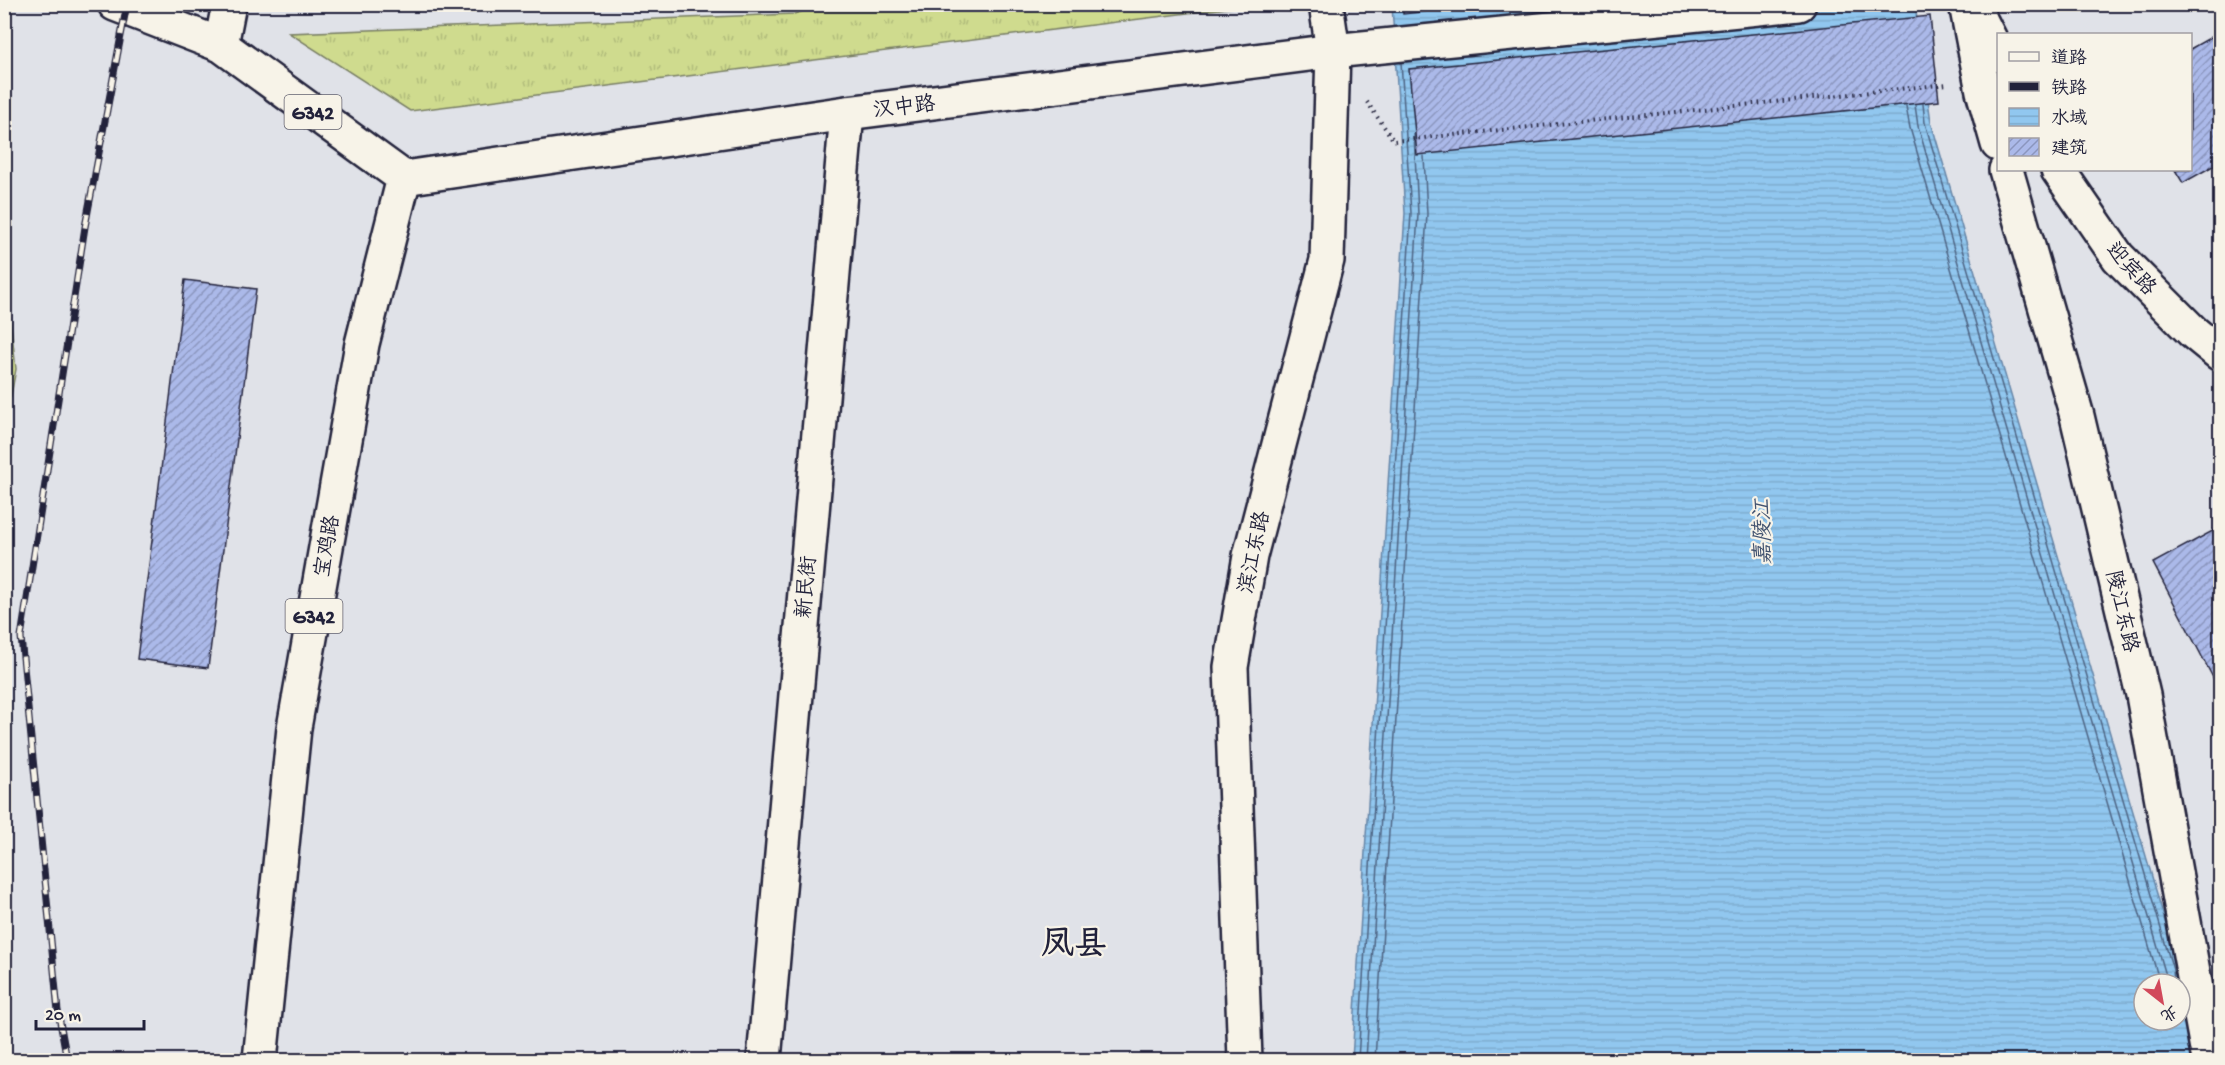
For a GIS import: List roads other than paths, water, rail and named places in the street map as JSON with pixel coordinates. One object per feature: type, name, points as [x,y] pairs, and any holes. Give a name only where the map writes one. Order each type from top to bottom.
[{"type":"main road","points":[[115,4],[222,45],[229,4]]},
{"type":"main road","name":"滨江东路","points":[[1245,1060],[1231,667],[1250,556],[1327,260],[1333,51],[1326,4]]},
{"type":"main road","name":"汉中路","points":[[404,178],[847,113],[1333,51],[1799,4]]},
{"type":"main road","points":[[1966,4],[1983,91],[1997,140]]},
{"type":"main road","points":[[1972,4],[1997,53]]},
{"type":"main road","name":"G342","points":[[222,45],[404,178]]},
{"type":"main road","name":"新民街","points":[[764,1060],[847,113]]},
{"type":"main road","name":"陵江东路","points":[[2006,171],[2077,416],[2143,696],[2209,1060]]},
{"type":"main road","name":"迎宾路","points":[[2059,171],[2118,257],[2193,332],[2220,354]]},
{"type":"main road","name":"宝鸡路","points":[[260,1060],[294,728],[362,344],[404,178]]},
{"type":"water","name":"嘉陵江","points":[[1392,5],[1915,5],[1931,122],[2179,969],[2179,972],[2132,972],[2132,1032],[2187,1032],[2190,1060],[1352,1060],[1405,213]]},
{"type":"railway","points":[[67,1060],[58,1011],[21,637],[85,227],[127,4]]},
{"type":"district","name":"凤县","points":[[1074,941]]}]
